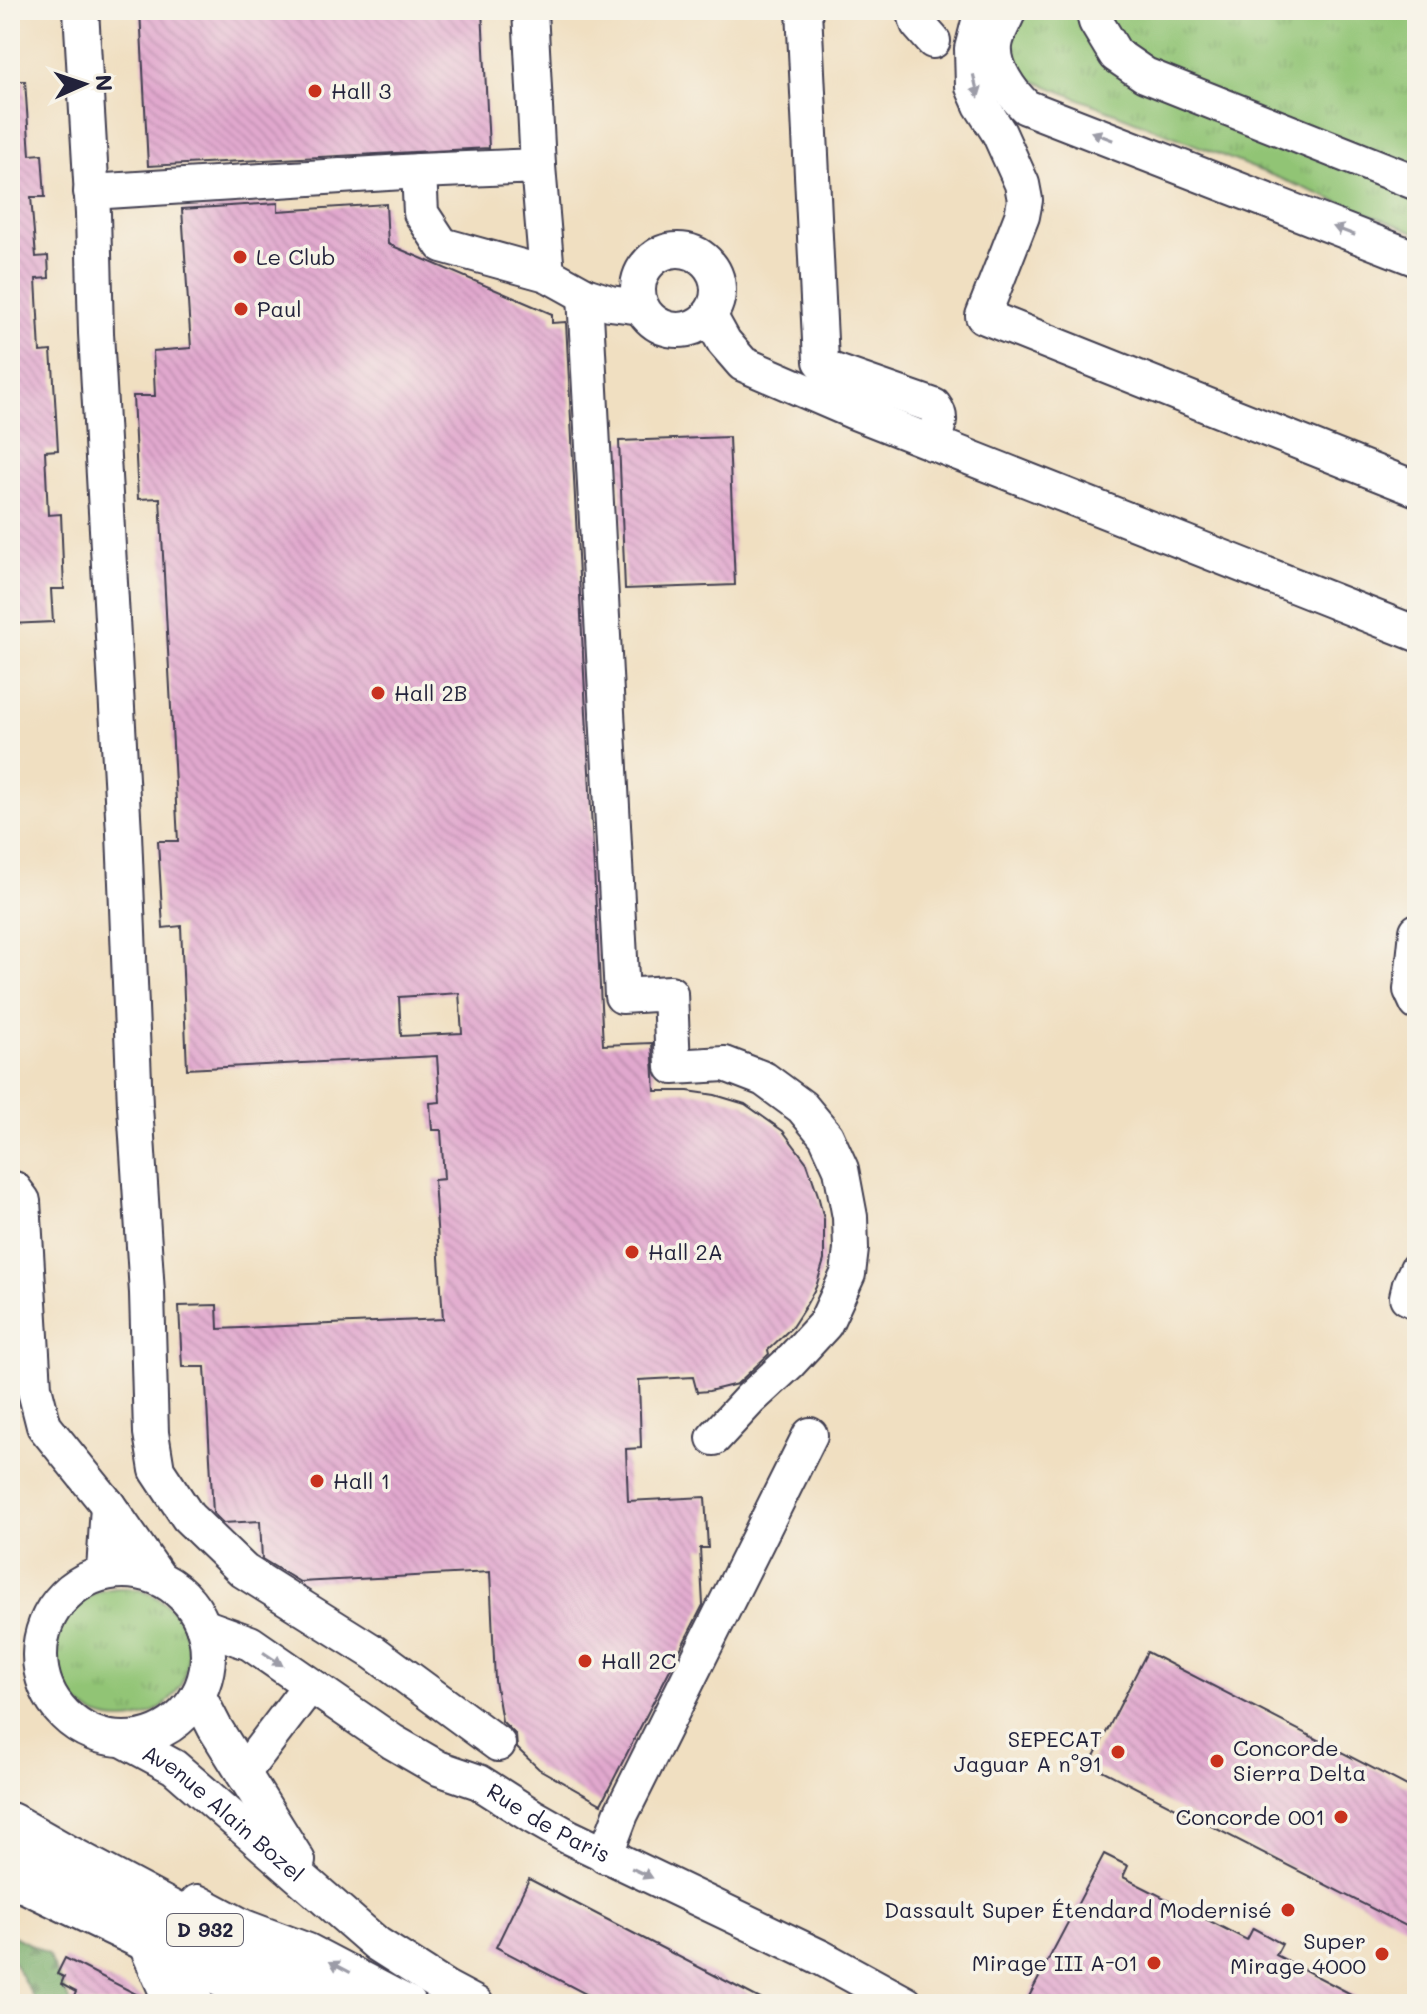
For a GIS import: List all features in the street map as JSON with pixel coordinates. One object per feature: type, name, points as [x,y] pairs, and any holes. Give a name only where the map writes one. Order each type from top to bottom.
[{"type":"main road","name":"D 932","points":[[11,1818],[94,1872],[342,2004]]},
{"type":"main road","name":"D 932","points":[[10,1873],[153,1961],[281,2004]]},
{"type":"street","points":[[81,10],[147,1293],[151,1433],[157,1470],[188,1517],[244,1571],[373,1652],[498,1744]]},
{"type":"street","points":[[530,10],[547,274]]},
{"type":"street","points":[[804,10],[821,361],[828,369],[934,406],[941,420],[932,443]]},
{"type":"street","points":[[914,10],[918,24],[933,41]]},
{"type":"street","points":[[982,10],[972,49],[973,87],[999,133],[1022,184],[1025,200],[1022,216],[983,316],[1417,489]]},
{"type":"street","points":[[1009,10],[995,45],[998,63],[1008,85],[1026,107],[1417,259]]},
{"type":"street","points":[[1093,10],[1096,22],[1116,55],[1145,75],[1417,183]]},
{"type":"street","points":[[91,192],[538,166]]},
{"type":"street","points":[[419,171],[421,213],[442,245],[547,274],[585,295],[610,303],[641,307]]},
{"type":"street","points":[[675,249],[686,250],[697,254],[713,270],[718,292],[709,315],[701,323],[678,330],[666,328],[655,323],[641,307],[638,296],[640,275],[653,257],[675,249]]},
{"type":"street","points":[[585,295],[622,996],[670,993],[673,1067],[725,1064],[764,1079],[802,1107],[826,1136],[841,1169],[850,1217],[848,1274],[825,1324],[714,1438]]},
{"type":"street","points":[[709,315],[724,342],[743,364],[852,411],[1417,634]]},
{"type":"street","points":[[1417,931],[1411,990],[1417,1003]]},
{"type":"street","points":[[10,1188],[23,1201],[34,1387],[44,1426],[108,1505],[159,1578]]},
{"type":"street","points":[[1417,1269],[1407,1297],[1417,1302]]},
{"type":"street","points":[[605,1856],[628,1800],[810,1435]]},
{"type":"street","points":[[104,1572],[108,1505]]},
{"type":"street","points":[[132,1570],[159,1578],[178,1590],[193,1606],[203,1626],[208,1649],[206,1673],[198,1695],[185,1714],[167,1728],[146,1737],[124,1740],[96,1736],[71,1722],[53,1702],[43,1676],[24,1647],[59,1599],[79,1582],[104,1572],[132,1570]]},
{"type":"street","name":"Rue de Paris","points":[[203,1626],[250,1643],[393,1742],[438,1768],[479,1782],[532,1816],[605,1856],[820,1957],[906,2004]]},
{"type":"street","points":[[243,1773],[310,1685]]},
{"type":"street","name":"Avenue Alain Bozel","points":[[198,1695],[215,1728],[317,1892]]},
{"type":"street","name":"Avenue Alain Bozel","points":[[124,1740],[174,1767],[377,1944],[476,2004]]},
{"type":"street","points":[[11,1818],[244,1927],[308,1951],[409,2004]]},
{"type":"street","points":[[10,1887],[153,1961],[247,2004]]},
{"type":"street","points":[[153,1961],[197,2004]]},
{"type":"green space","points":[[1023,10],[1417,10],[1417,233],[1019,75],[1007,59]]},
{"type":"green space","points":[[122,1588],[147,1593],[169,1607],[183,1629],[188,1654],[183,1679],[169,1701],[147,1715],[122,1720],[97,1715],[75,1701],[61,1679],[56,1654],[61,1629],[75,1607],[97,1593]]},
{"type":"green space","points":[[10,1934],[48,1954],[71,2004],[37,2004],[10,1956]]},
{"type":"building","name":"Hall 3","points":[[140,10],[482,10],[489,148],[148,166]]},
{"type":"building","points":[[10,81],[25,81],[30,155],[42,154],[45,197],[31,197],[36,257],[48,256],[49,278],[36,279],[40,352],[51,351],[53,365],[58,450],[45,451],[48,515],[61,514],[64,589],[51,589],[53,622],[10,624]]},
{"type":"building","points":[[278,203],[278,211],[386,204],[388,244],[552,314],[552,323],[566,322],[603,1045],[652,1043],[655,1091],[688,1091],[745,1104],[783,1131],[807,1163],[818,1195],[824,1219],[824,1260],[816,1287],[792,1327],[768,1350],[769,1354],[737,1384],[709,1391],[697,1392],[693,1377],[639,1380],[641,1448],[626,1449],[628,1501],[705,1497],[708,1548],[700,1548],[703,1605],[601,1804],[539,1769],[517,1748],[516,1735],[502,1721],[495,1681],[490,1572],[300,1582],[262,1559],[260,1521],[223,1523],[213,1513],[205,1367],[182,1367],[179,1306],[217,1305],[218,1329],[443,1319],[434,1180],[444,1179],[441,1130],[432,1130],[430,1103],[440,1102],[437,1056],[187,1069],[181,926],[163,928],[158,841],[178,841],[160,498],[138,499],[133,396],[155,396],[153,351],[191,348],[182,209]],"holes":[[[459,993],[462,1033],[401,1036],[399,997]]]},
{"type":"building","points":[[729,437],[735,585],[625,589],[619,441]]},
{"type":"building","points":[[1147,1652],[1417,1791],[1417,1910],[1408,1927],[1090,1764]]},
{"type":"building","points":[[1104,1854],[1128,1866],[1123,1877],[1247,1940],[1253,1928],[1282,1944],[1276,1955],[1370,2004],[1025,2004]]},
{"type":"building","points":[[529,1879],[770,2004],[605,2004],[496,1947]]},
{"type":"building","points":[[65,1958],[154,2004],[71,2004],[76,1992],[61,1984],[64,1977],[57,1974]]},
{"type":"place","name":"Hall 3","points":[[315,91]]},
{"type":"place","name":"Le Club","points":[[240,257]]},
{"type":"place","name":"Paul","points":[[241,309]]},
{"type":"place","name":"Hall 2B","points":[[378,693]]},
{"type":"place","name":"Hall 2A","points":[[632,1252]]},
{"type":"place","name":"Hall 1","points":[[317,1481]]},
{"type":"place","name":"Hall 2C","points":[[585,1661]]},
{"type":"place","name":"SEPECAT Jaguar A n°91","points":[[1118,1752]]},
{"type":"place","name":"Concorde Sierra Delta","points":[[1217,1761]]},
{"type":"place","name":"Concorde 001","points":[[1341,1817]]},
{"type":"place","name":"Dassault Super Étendard Modernisé","points":[[1288,1910]]},
{"type":"place","name":"Super Mirage 4000","points":[[1382,1954]]},
{"type":"place","name":"Mirage III A-01","points":[[1154,1963]]}]
